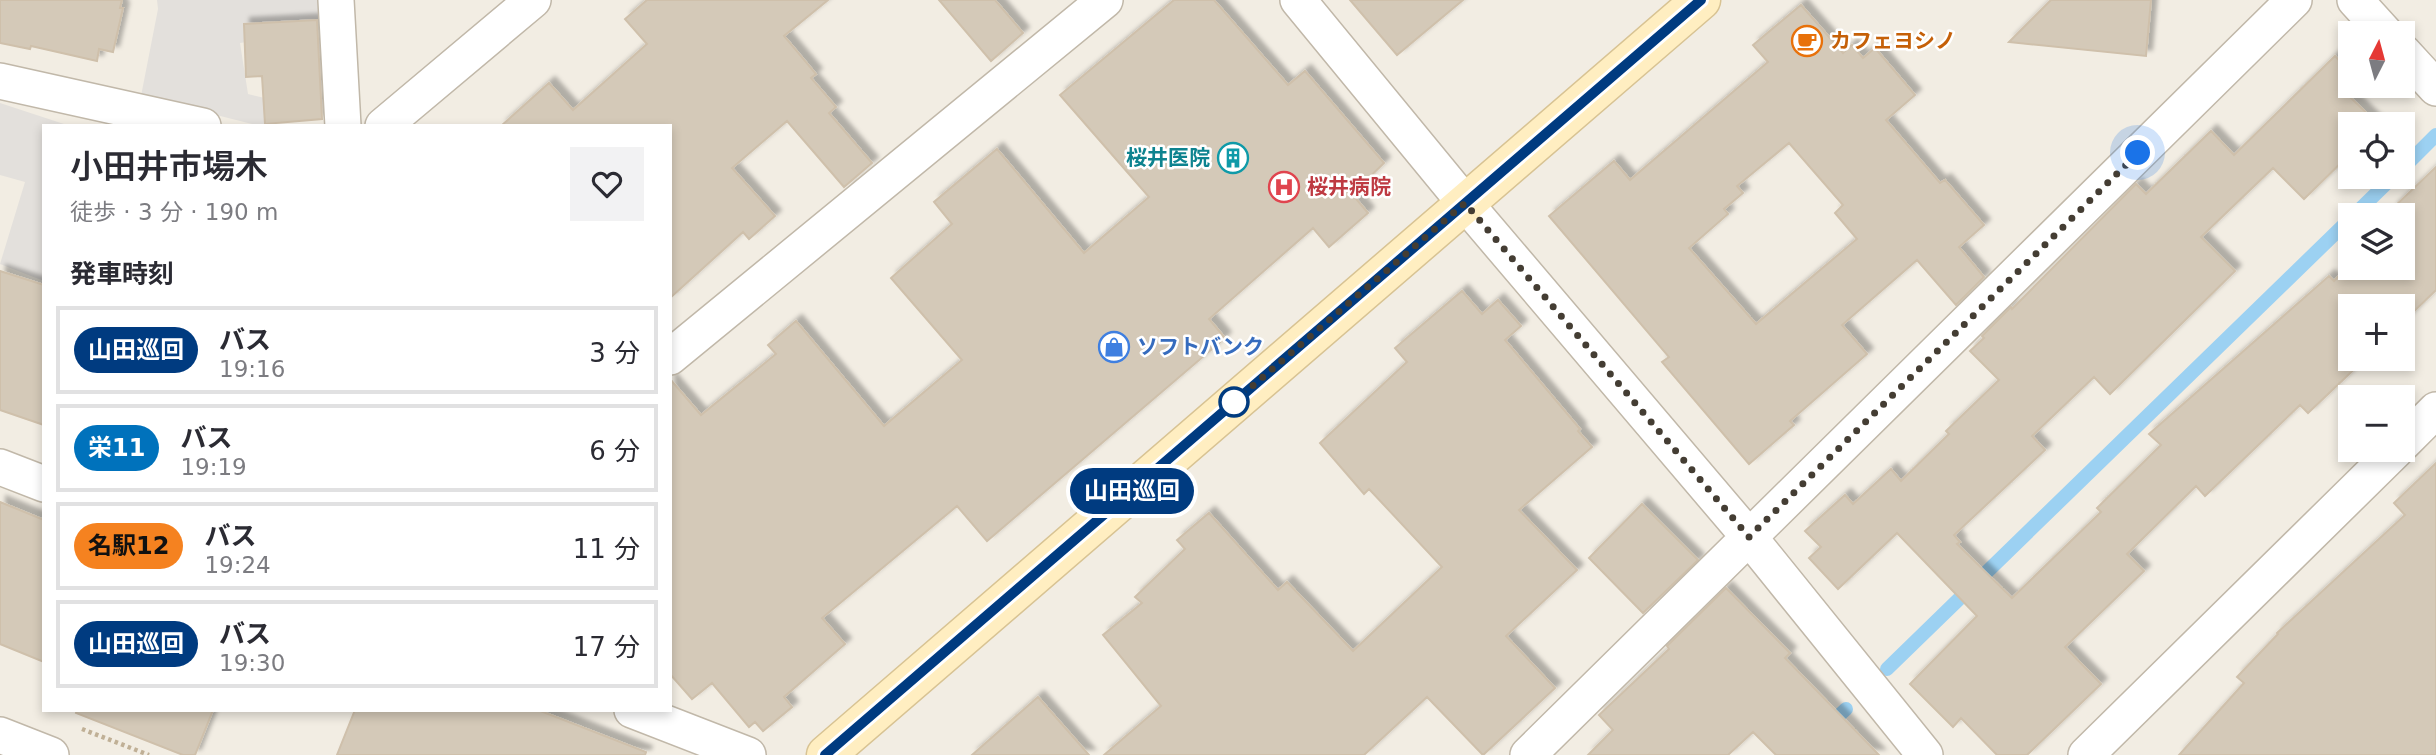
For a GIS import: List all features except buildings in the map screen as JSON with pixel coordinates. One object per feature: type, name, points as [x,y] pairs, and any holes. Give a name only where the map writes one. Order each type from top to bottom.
[{"type":"main road","points":[[826,755],[1701,0]]},
{"type":"street","points":[[336,0],[343,124]]},
{"type":"street","points":[[385,124],[533,0]]},
{"type":"street","points":[[672,354],[1105,0]]},
{"type":"street","points":[[1297,0],[1465,203],[1749,537],[1925,755]]},
{"type":"street","points":[[1528,755],[2294,0]]},
{"type":"street","points":[[2355,0],[2374,21]]},
{"type":"street","points":[[2415,65],[2436,89]]},
{"type":"street","points":[[0,81],[194,124]]},
{"type":"street","points":[[2415,431],[2436,410]]},
{"type":"street","points":[[2086,755],[2384,462]]},
{"type":"street","points":[[0,467],[42,483]]},
{"type":"street","points":[[637,712],[748,755]]},
{"type":"street","points":[[0,735],[51,755]]},
{"type":"shaded area","points":[[157,0],[329,0],[332,28],[240,43],[248,94],[273,100],[267,124],[252,124],[141,96],[158,9]]},
{"type":"shaded area","points":[[0,103],[64,124],[42,124],[42,280],[0,264],[25,182],[0,175]]},
{"type":"waterway","points":[[2415,156],[2436,135]]},
{"type":"waterway","points":[[2366,203],[2381,189]]},
{"type":"waterway","points":[[1887,669],[2338,231]]},
{"type":"waterway","points":[[1827,727],[1846,709]]},
{"type":"bus line","name":"山田巡回","points":[[825,755],[1701,0]]},
{"type":"place","name":"カフェヨシノ","points":[[1807,41]]},
{"type":"place","name":"桜井医院","points":[[1233,158]]},
{"type":"place","name":"桜井病院","points":[[1284,187]]},
{"type":"place","name":"ソフトバンク","points":[[1114,347]]},
{"type":"route","points":[[1234,402],[1465,203],[1749,537],[2138,153]]}]
